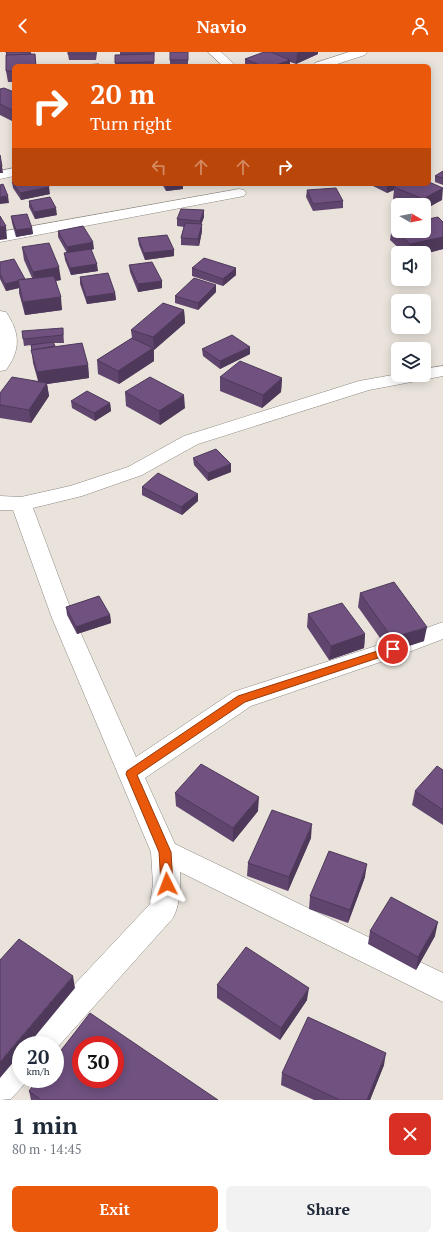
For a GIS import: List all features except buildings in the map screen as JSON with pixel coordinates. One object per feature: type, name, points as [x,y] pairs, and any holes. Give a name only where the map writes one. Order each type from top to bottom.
[{"type":"street","points":[[214,52],[228,64]]},
{"type":"street","points":[[325,64],[361,52]]},
{"type":"street","points":[[0,175],[12,172]]},
{"type":"street","points":[[0,237],[239,193]]},
{"type":"street","points":[[0,316],[9,331],[7,352],[0,366]]},
{"type":"street","points":[[431,373],[443,370]]},
{"type":"street","points":[[47,1036],[163,909],[167,884],[165,852],[63,618],[10,503],[75,491],[135,472],[191,440],[366,385],[391,380]]},
{"type":"street","points":[[131,774],[242,699],[393,649],[443,630]]},
{"type":"street","points":[[165,852],[443,988]]},
{"type":"street","points":[[0,1088],[12,1075]]},
{"type":"route","points":[[167,884],[165,852],[131,774],[242,699],[393,649]]}]
